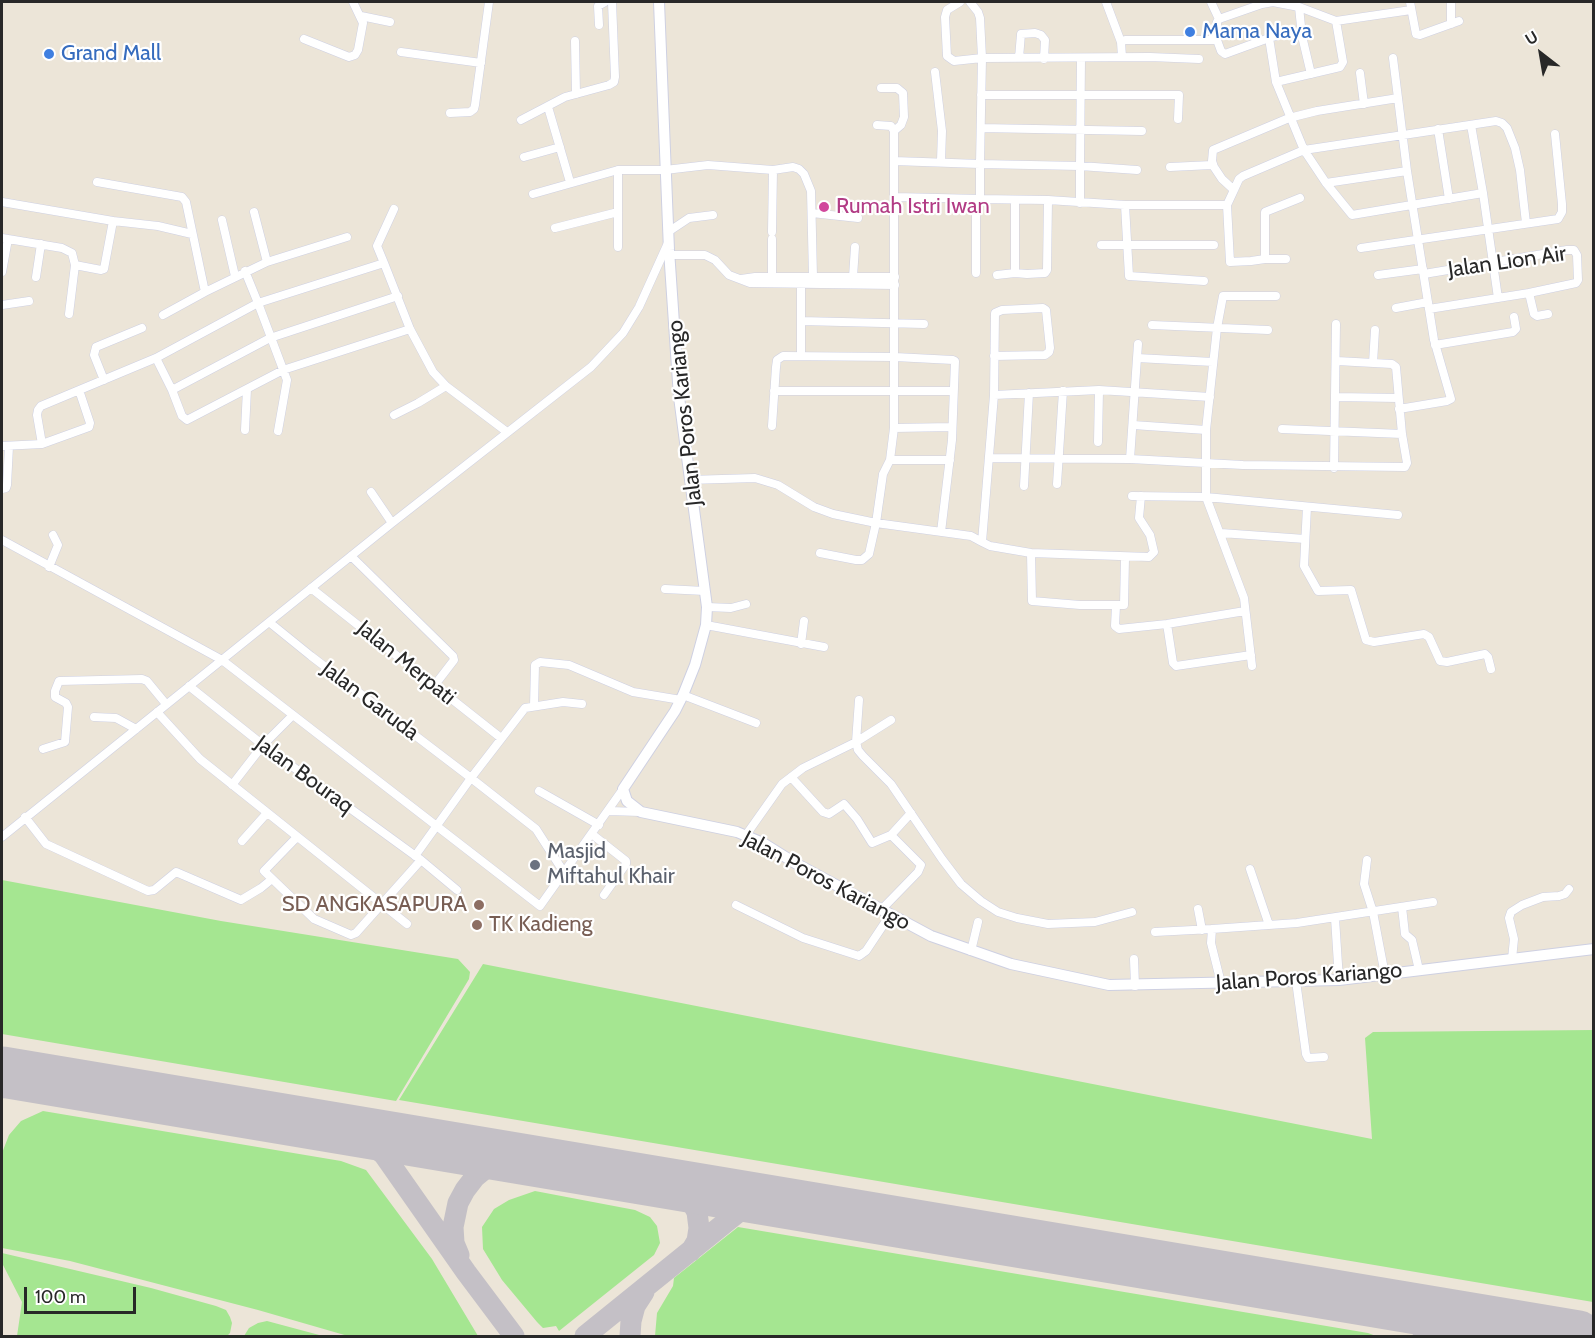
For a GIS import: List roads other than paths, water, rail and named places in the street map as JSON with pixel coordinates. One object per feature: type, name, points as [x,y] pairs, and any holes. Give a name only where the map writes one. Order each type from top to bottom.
[{"type":"main road","name":"Jalan Poros Kariango","points":[[623,789],[682,697],[706,625],[707,607],[679,397],[668,237],[659,2]]},
{"type":"main road","points":[[623,789],[627,801],[641,812]]},
{"type":"main road","name":"Jalan Poros Kariango","points":[[641,812],[746,835],[886,913],[931,936],[971,951],[1011,964],[1109,985],[1339,980],[1593,949]]},
{"type":"street","points":[[304,39],[352,57],[358,50],[363,29],[361,16],[353,2]]},
{"type":"street","points":[[450,113],[474,110],[489,2]]},
{"type":"street","points":[[599,25],[598,6],[605,2]]},
{"type":"street","points":[[521,120],[557,100],[614,82],[612,2]]},
{"type":"street","points":[[960,2],[947,10],[945,16],[947,56],[954,61],[982,58],[1199,59]]},
{"type":"street","points":[[970,2],[980,18],[982,58],[981,164],[976,273]]},
{"type":"street","points":[[1106,2],[1121,42],[1122,57]]},
{"type":"street","points":[[1211,2],[1219,19]]},
{"type":"street","points":[[1302,36],[1284,34],[1225,54],[1221,51],[1217,40],[1217,22],[1246,5],[1273,2],[1304,6],[1336,21],[1411,6],[1416,34],[1420,35],[1455,22],[1451,2]]},
{"type":"street","points":[[1304,6],[1302,36],[1311,74]]},
{"type":"street","points":[[361,16],[390,22]]},
{"type":"street","points":[[1276,82],[1342,65],[1336,21]]},
{"type":"street","points":[[1019,58],[1021,34],[1035,33],[1041,35],[1045,40],[1044,58]]},
{"type":"street","points":[[1269,38],[1276,82],[1304,150],[1326,183],[1352,215],[1483,193]]},
{"type":"street","points":[[1121,42],[1130,40],[1217,40]]},
{"type":"street","points":[[575,41],[576,94]]},
{"type":"street","points":[[401,52],[481,63]]},
{"type":"street","points":[[1080,203],[1081,58]]},
{"type":"street","points":[[1393,58],[1407,171],[1428,306],[1435,345],[1451,399],[1399,409]]},
{"type":"street","points":[[935,72],[942,131],[941,161]]},
{"type":"street","points":[[1360,73],[1364,104]]},
{"type":"street","points":[[881,88],[897,88],[903,93],[903,122],[894,131]]},
{"type":"street","points":[[981,95],[1179,95],[1178,119]]},
{"type":"street","points":[[1234,190],[1212,165],[1212,154],[1216,147],[1289,118],[1398,98]]},
{"type":"street","points":[[548,107],[570,182]]},
{"type":"street","points":[[1286,259],[1230,262],[1227,205],[1239,179],[1304,150],[1402,134],[1496,121],[1502,123],[1507,128],[1521,170],[1527,223]]},
{"type":"street","points":[[820,553],[843,559],[856,560],[866,557],[870,551],[876,523],[883,474],[890,460],[894,428],[895,357],[894,131],[891,126],[877,125]]},
{"type":"street","points":[[1471,125],[1498,298]]},
{"type":"street","points":[[981,128],[1142,131]]},
{"type":"street","points":[[1438,129],[1449,200]]},
{"type":"street","points":[[1361,248],[1558,219],[1562,212],[1555,134]]},
{"type":"street","points":[[525,157],[560,147]]},
{"type":"street","points":[[894,161],[1080,166],[1137,170]]},
{"type":"street","points":[[532,194],[618,170],[665,170],[708,165],[799,170],[804,174],[811,191],[813,277]]},
{"type":"street","points":[[1170,166],[1212,165]]},
{"type":"street","points":[[618,170],[618,247]]},
{"type":"street","points":[[772,276],[773,170]]},
{"type":"street","points":[[1326,183],[1407,171]]},
{"type":"street","points":[[97,182],[182,197],[186,202],[205,292]]},
{"type":"street","points":[[895,198],[1048,200],[1125,205],[1227,205]]},
{"type":"street","points":[[1265,259],[1264,213],[1300,198]]},
{"type":"street","points":[[997,275],[1045,273],[1047,270],[1048,200]]},
{"type":"street","points":[[1015,201],[1015,273]]},
{"type":"street","points":[[2,202],[113,221],[158,226],[192,234]]},
{"type":"street","points":[[1125,205],[1128,274],[1131,277],[1204,281]]},
{"type":"street","points":[[394,209],[377,246],[410,329],[433,372],[446,386],[507,432]]},
{"type":"street","points":[[254,212],[267,262]]},
{"type":"street","points":[[555,228],[618,212]]},
{"type":"street","points":[[812,213],[858,218]]},
{"type":"street","points":[[2,837],[392,523],[591,367],[608,351],[639,307],[668,237],[689,218],[713,215]]},
{"type":"street","points":[[222,220],[235,276]]},
{"type":"street","points":[[75,265],[104,269],[113,221]]},
{"type":"street","points":[[163,315],[245,271],[347,237]]},
{"type":"street","points":[[2,272],[5,238],[68,250],[74,258],[75,265],[69,314]]},
{"type":"street","points":[[36,277],[41,244]]},
{"type":"street","points":[[1101,245],[1214,245]]},
{"type":"street","points":[[853,277],[855,247]]},
{"type":"street","name":"Jalan Lion Air","points":[[1378,275],[1493,263],[1571,250],[1576,253],[1578,280],[1576,283],[1529,293]]},
{"type":"street","points":[[669,255],[705,255],[715,260],[729,275],[750,283],[895,281]]},
{"type":"street","points":[[42,444],[38,410],[41,406],[156,358],[258,303],[384,263]]},
{"type":"street","points":[[245,271],[287,380],[278,431]]},
{"type":"street","points":[[741,279],[772,276],[853,277],[895,281]]},
{"type":"street","points":[[801,284],[801,356]]},
{"type":"street","points":[[1396,308],[1529,293],[1534,314],[1537,316],[1548,314]]},
{"type":"street","points":[[172,390],[270,338],[398,296]]},
{"type":"street","points":[[1252,666],[1244,598],[1206,497],[1206,430],[1217,328],[1223,296],[1276,296]]},
{"type":"street","points":[[2,305],[28,301]]},
{"type":"street","points":[[982,542],[990,458],[993,395],[994,356],[996,312],[1043,308],[1046,310],[1050,348],[1045,355],[994,356]]},
{"type":"street","points":[[1435,345],[1512,332],[1516,329],[1514,317]]},
{"type":"street","points":[[801,321],[924,324]]},
{"type":"street","points":[[1334,468],[1336,324]]},
{"type":"street","points":[[1152,325],[1268,330]]},
{"type":"street","points":[[104,380],[94,355],[96,347],[142,328]]},
{"type":"street","points":[[156,358],[182,416],[187,420],[283,370],[410,329]]},
{"type":"street","points":[[1373,363],[1375,330]]},
{"type":"street","points":[[1130,459],[1138,344]]},
{"type":"street","points":[[772,426],[777,360],[783,356],[953,360],[950,460],[941,532]]},
{"type":"street","points":[[1137,358],[1213,362]]},
{"type":"street","points":[[990,458],[1130,459],[1206,464],[1404,468],[1407,463],[1395,366],[1337,362]]},
{"type":"street","points":[[394,415],[446,386]]},
{"type":"street","points":[[245,430],[247,389]]},
{"type":"street","points":[[2,489],[7,485],[5,446],[42,444],[89,426],[79,390]]},
{"type":"street","points":[[993,395],[1099,390],[1210,397]]},
{"type":"street","points":[[1098,441],[1099,390]]},
{"type":"street","points":[[774,391],[953,392]]},
{"type":"street","points":[[1057,484],[1063,391]]},
{"type":"street","points":[[1024,486],[1029,393]]},
{"type":"street","points":[[1336,396],[1398,398]]},
{"type":"street","points":[[1133,425],[1206,430]]},
{"type":"street","points":[[894,428],[952,427]]},
{"type":"street","points":[[1282,429],[1402,434]]},
{"type":"street","points":[[890,460],[950,460]]},
{"type":"street","points":[[689,480],[755,478],[778,485],[814,507],[833,514],[876,523],[971,536],[990,546],[1031,553],[1125,558],[1149,557],[1154,552],[1150,535],[1139,518],[1137,496],[1206,497],[1398,515]]},
{"type":"street","points":[[371,492],[392,523]]},
{"type":"street","points":[[1307,507],[1304,562],[1315,588],[1320,591],[1351,590],[1367,642],[1424,634],[1429,637],[1440,661],[1447,662],[1485,654],[1491,669]]},
{"type":"street","points":[[1221,533],[1305,540]]},
{"type":"street","points":[[49,567],[58,545],[53,535]]},
{"type":"street","points":[[2,540],[222,660],[540,906],[593,835],[623,789]]},
{"type":"street","points":[[1031,553],[1032,601],[1116,606],[1125,604],[1125,558]]},
{"type":"street","points":[[351,556],[453,656],[454,660],[434,686]]},
{"type":"street","name":"Jalan Merpati","points":[[311,588],[501,738]]},
{"type":"street","points":[[665,589],[705,591]]},
{"type":"street","points":[[707,607],[731,608],[746,604]]},
{"type":"street","points":[[1116,606],[1115,626],[1117,629],[1167,624],[1245,611]]},
{"type":"street","points":[[801,644],[804,621]]},
{"type":"street","name":"Jalan Garuda","points":[[269,622],[536,829],[565,874]]},
{"type":"street","points":[[1167,624],[1173,663],[1176,666],[1251,655]]},
{"type":"street","points":[[706,625],[824,647]]},
{"type":"street","points":[[534,706],[535,665],[540,662],[569,666],[633,692],[682,697],[756,723]]},
{"type":"street","points":[[43,749],[65,742],[68,707],[55,697],[59,681],[142,679],[147,681],[166,704]]},
{"type":"street","name":"Jalan Bouraq","points":[[189,686],[263,745],[418,858],[457,890]]},
{"type":"street","points":[[859,700],[856,742],[863,756],[891,784],[962,884],[981,902],[998,912],[1048,924],[1095,922],[1132,912]]},
{"type":"street","points":[[297,837],[264,871],[314,919],[351,935],[356,933],[418,858],[436,824],[524,709],[571,702],[582,704]]},
{"type":"street","points":[[157,712],[200,759],[407,924]]},
{"type":"street","points":[[232,785],[263,745],[293,715]]},
{"type":"street","points":[[94,717],[116,718],[136,729]]},
{"type":"street","points":[[746,835],[776,790],[791,777],[803,768],[842,750],[891,720]]},
{"type":"street","points":[[791,777],[824,812],[828,814],[844,804],[857,819],[872,843],[891,835],[911,813]]},
{"type":"street","points":[[539,790],[599,825]]},
{"type":"street","points":[[609,811],[641,812]]},
{"type":"street","points":[[242,841],[267,813]]},
{"type":"street","points":[[25,817],[46,844],[148,891],[154,890],[176,872],[240,900],[272,879]]},
{"type":"street","points":[[593,835],[626,861],[604,895]]},
{"type":"street","points":[[736,905],[803,938],[859,956],[866,951],[886,913],[921,865],[891,835]]},
{"type":"street","points":[[1367,860],[1364,884],[1373,912],[1385,975]]},
{"type":"street","points":[[1250,869],[1269,925]]},
{"type":"street","points":[[1512,959],[1514,939],[1509,918],[1511,912],[1522,904],[1565,894],[1569,889]]},
{"type":"street","points":[[1155,932],[1269,925],[1335,918],[1432,902]]},
{"type":"street","points":[[1402,907],[1405,934],[1412,940],[1419,970]]},
{"type":"street","points":[[1198,909],[1202,930]]},
{"type":"street","points":[[1335,918],[1339,980]]},
{"type":"street","points":[[971,951],[978,922]]},
{"type":"street","points":[[1212,929],[1211,943],[1221,983]]},
{"type":"street","points":[[1134,958],[1135,986]]},
{"type":"street","points":[[1296,981],[1307,1056],[1324,1057]]},
{"type":"place","name":"Mama Naya","points":[[1190,32]]},
{"type":"place","name":"Grand Mall","points":[[49,54]]},
{"type":"place","name":"Rumah Istri Iwan","points":[[824,207]]},
{"type":"place","name":"Masjid Miftahul Khair","points":[[535,865]]},
{"type":"place","name":"SD ANGKASAPURA","points":[[479,905]]},
{"type":"place","name":"TK Kadieng","points":[[477,925]]}]
